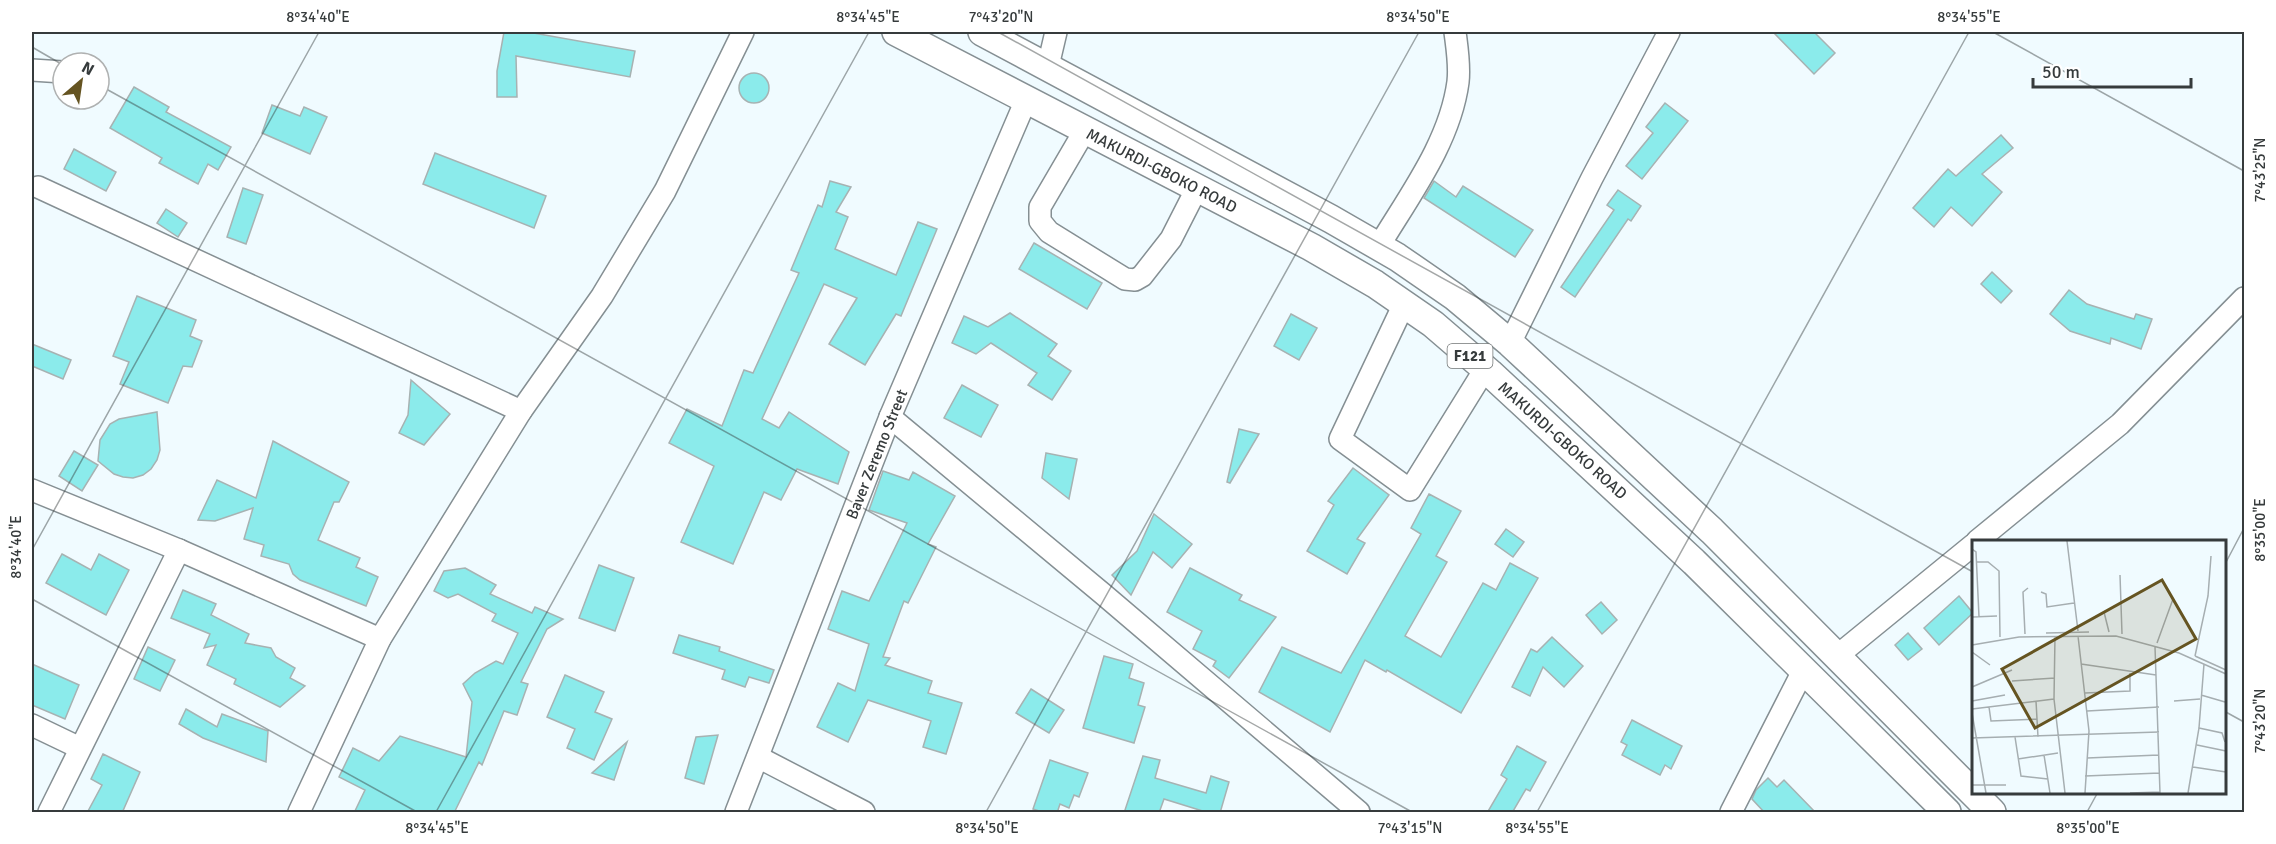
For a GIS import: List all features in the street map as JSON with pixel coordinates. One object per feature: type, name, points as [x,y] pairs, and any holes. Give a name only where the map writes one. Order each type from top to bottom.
[{"type":"main road","name":"MAKURDI-GBOKO ROAD","points":[[896,32],[1311,247],[1375,284],[1433,324],[1627,498],[1804,669],[1947,813]]},
{"type":"main road","name":"F121","points":[[982,32],[1388,252],[1455,297],[1510,343],[1712,531],[1972,793]]},
{"type":"main road","points":[[1375,284],[1388,252]]},
{"type":"main road","name":"F121","points":[[1972,793],[1992,813]]},
{"type":"street","points":[[299,813],[380,639],[522,411],[602,296],[664,191],[743,32]]},
{"type":"street","points":[[1048,66],[1056,32]]},
{"type":"street","points":[[1388,252],[1448,120],[1458,82],[1459,60],[1455,32]]},
{"type":"street","points":[[1510,343],[1592,178],[1669,32]]},
{"type":"street","points":[[32,70],[51,71]]},
{"type":"street","name":"Baver Zeremo Street","points":[[736,813],[890,417],[1026,100]]},
{"type":"street","points":[[1085,130],[1040,207],[1040,221],[1049,232],[1125,279],[1135,280],[1142,276],[1171,239],[1197,188]]},
{"type":"street","points":[[38,187],[522,411]]},
{"type":"street","points":[[1978,540],[2120,424],[2244,298]]},
{"type":"street","points":[[1404,304],[1340,439],[1410,489],[1485,369]]},
{"type":"street","points":[[890,417],[1103,594],[1359,813]]},
{"type":"street","points":[[32,490],[179,550],[380,639]]},
{"type":"street","points":[[1837,656],[1972,545]]},
{"type":"street","points":[[49,813],[179,550]]},
{"type":"street","points":[[1731,813],[1804,669]]},
{"type":"street","points":[[32,726],[80,748]]},
{"type":"street","points":[[758,758],[864,813]]},
{"type":"building","points":[[504,32],[528,32],[635,51],[630,77],[516,56],[517,97],[497,97],[497,71]]},
{"type":"building","points":[[1773,32],[1814,32],[1835,53],[1814,74]]},
{"type":"building","points":[[754,73],[765,77],[769,88],[765,99],[754,103],[743,99],[739,88],[743,77]]},
{"type":"building","points":[[134,87],[169,107],[166,112],[231,147],[218,170],[208,164],[198,184],[159,163],[162,158],[110,128]]},
{"type":"building","points":[[1665,103],[1688,121],[1642,179],[1626,166],[1653,133],[1646,127]]},
{"type":"building","points":[[272,105],[300,116],[304,107],[327,117],[310,154],[262,133]]},
{"type":"building","points":[[2001,135],[2013,148],[1982,174],[2002,192],[1972,226],[1951,207],[1934,227],[1913,208],[1948,169],[1956,176]]},
{"type":"building","points":[[74,149],[116,172],[106,191],[64,169]]},
{"type":"building","points":[[435,153],[546,196],[534,228],[423,184]]},
{"type":"building","points":[[830,181],[851,187],[836,212],[848,217],[835,249],[896,275],[918,222],[937,229],[901,316],[896,314],[865,365],[829,344],[857,298],[824,284],[762,419],[779,428],[789,412],[849,452],[838,484],[797,469],[781,500],[764,492],[733,564],[681,542],[714,466],[669,443],[687,409],[722,426],[744,370],[753,373],[799,273],[791,270],[818,205],[822,207]]},
{"type":"building","points":[[1434,181],[1456,197],[1463,186],[1533,230],[1515,257],[1424,198]]},
{"type":"building","points":[[243,188],[263,195],[246,244],[227,237]]},
{"type":"building","points":[[1618,190],[1641,206],[1631,221],[1628,219],[1575,297],[1561,287],[1614,210],[1607,205]]},
{"type":"building","points":[[166,209],[187,223],[178,237],[157,223]]},
{"type":"building","points":[[1034,243],[1102,283],[1087,309],[1019,269]]},
{"type":"building","points":[[1992,272],[2012,291],[2001,303],[1981,284]]},
{"type":"building","points":[[2069,290],[2087,304],[2134,319],[2136,314],[2152,319],[2141,349],[2111,338],[2110,344],[2070,331],[2050,314]]},
{"type":"building","points":[[137,296],[196,320],[190,336],[202,341],[192,367],[183,366],[168,403],[120,384],[129,362],[113,356]]},
{"type":"building","points":[[1010,313],[1057,344],[1048,356],[1071,371],[1052,400],[1028,385],[1037,373],[991,343],[976,354],[952,343],[964,316],[988,327]]},
{"type":"building","points":[[1291,314],[1317,328],[1299,360],[1274,346]]},
{"type":"building","points":[[32,344],[71,360],[63,379],[32,366]]},
{"type":"building","points":[[411,380],[450,414],[424,445],[399,433],[408,415]]},
{"type":"building","points":[[962,385],[998,405],[981,437],[944,418]]},
{"type":"building","points":[[157,412],[160,450],[151,469],[133,478],[123,477],[114,474],[98,461],[100,440],[110,424],[119,419]]},
{"type":"building","points":[[1239,429],[1259,434],[1230,483],[1227,482]]},
{"type":"building","points":[[273,441],[349,482],[339,502],[334,502],[318,540],[360,558],[356,567],[378,577],[366,606],[300,580],[293,574],[289,564],[261,556],[264,545],[244,539],[253,508],[215,521],[198,520],[217,480],[256,498]]},
{"type":"building","points":[[74,451],[98,465],[82,491],[59,476]]},
{"type":"building","points":[[1046,453],[1077,459],[1069,499],[1042,478]]},
{"type":"building","points":[[1353,468],[1389,495],[1357,539],[1365,543],[1347,574],[1307,551],[1334,505],[1328,501]]},
{"type":"building","points":[[883,471],[909,480],[913,472],[955,496],[928,544],[936,547],[908,603],[904,601],[883,657],[890,658],[885,665],[932,681],[928,693],[962,703],[946,754],[923,747],[931,721],[868,700],[848,742],[817,727],[838,683],[855,691],[869,644],[828,629],[842,591],[869,601],[907,523],[869,510]]},
{"type":"building","points":[[1429,494],[1461,511],[1436,556],[1447,562],[1405,636],[1441,657],[1483,583],[1496,590],[1510,563],[1538,578],[1461,713],[1387,670],[1386,672],[1365,660],[1330,732],[1259,692],[1282,647],[1341,673],[1421,534],[1411,528]]},
{"type":"building","points":[[1154,514],[1192,544],[1172,568],[1153,552],[1131,595],[1112,575],[1137,551]]},
{"type":"building","points":[[1506,529],[1524,542],[1513,557],[1495,544]]},
{"type":"building","points":[[62,554],[91,570],[99,554],[129,570],[106,615],[46,583]]},
{"type":"building","points":[[599,565],[634,578],[615,631],[579,618]]},
{"type":"building","points":[[465,568],[496,585],[490,594],[532,613],[535,607],[563,619],[547,629],[521,682],[528,684],[517,715],[504,711],[482,765],[479,762],[454,813],[354,813],[365,790],[339,777],[353,748],[379,761],[400,736],[466,757],[472,702],[463,684],[475,673],[496,661],[503,664],[518,633],[492,621],[496,614],[458,594],[448,598],[434,591],[444,571]]},
{"type":"building","points":[[1190,568],[1242,595],[1239,600],[1276,617],[1229,678],[1213,666],[1216,661],[1193,649],[1202,631],[1167,612]]},
{"type":"building","points":[[183,590],[216,604],[211,615],[249,634],[245,643],[271,648],[276,657],[295,668],[290,678],[305,686],[280,707],[234,684],[236,679],[207,665],[216,645],[204,648],[210,634],[171,618]]},
{"type":"building","points":[[1959,596],[1972,612],[1939,645],[1924,628]]},
{"type":"building","points":[[1601,602],[1617,620],[1602,634],[1586,615]]},
{"type":"building","points":[[1908,633],[1922,649],[1908,660],[1895,645]]},
{"type":"building","points":[[679,635],[720,647],[719,651],[774,670],[769,683],[749,677],[745,687],[722,679],[725,670],[673,653]]},
{"type":"building","points":[[1552,637],[1583,666],[1564,687],[1543,667],[1530,696],[1512,687],[1531,649],[1537,652]]},
{"type":"building","points":[[148,647],[175,660],[160,691],[134,679]]},
{"type":"building","points":[[1104,656],[1133,664],[1129,678],[1144,683],[1138,705],[1145,707],[1134,743],[1083,728]]},
{"type":"building","points":[[32,664],[79,685],[65,719],[32,705]]},
{"type":"building","points":[[565,675],[604,692],[595,712],[612,719],[594,760],[567,748],[575,729],[547,717]]},
{"type":"building","points":[[1031,689],[1064,710],[1049,733],[1016,713]]},
{"type":"building","points":[[186,709],[217,727],[222,714],[268,731],[266,762],[203,738],[179,724]]},
{"type":"building","points":[[1632,720],[1682,746],[1671,769],[1665,765],[1660,775],[1622,755],[1627,745],[1621,742]]},
{"type":"building","points":[[718,735],[704,784],[685,778],[696,737]]},
{"type":"building","points":[[627,742],[614,780],[592,773]]},
{"type":"building","points":[[1517,746],[1546,762],[1530,791],[1526,789],[1512,813],[1487,813],[1507,779],[1501,775]]},
{"type":"building","points":[[103,754],[140,772],[122,813],[87,813],[102,785],[91,779]]},
{"type":"building","points":[[1143,756],[1160,760],[1155,778],[1206,793],[1211,776],[1229,782],[1220,813],[1209,813],[1164,799],[1159,813],[1124,813]]},
{"type":"building","points":[[1050,760],[1088,773],[1079,797],[1074,795],[1069,808],[1060,804],[1057,813],[1045,813],[1033,809]]},
{"type":"building","points":[[1768,778],[1777,787],[1784,780],[1816,813],[1765,813],[1752,799],[1756,790]]}]
